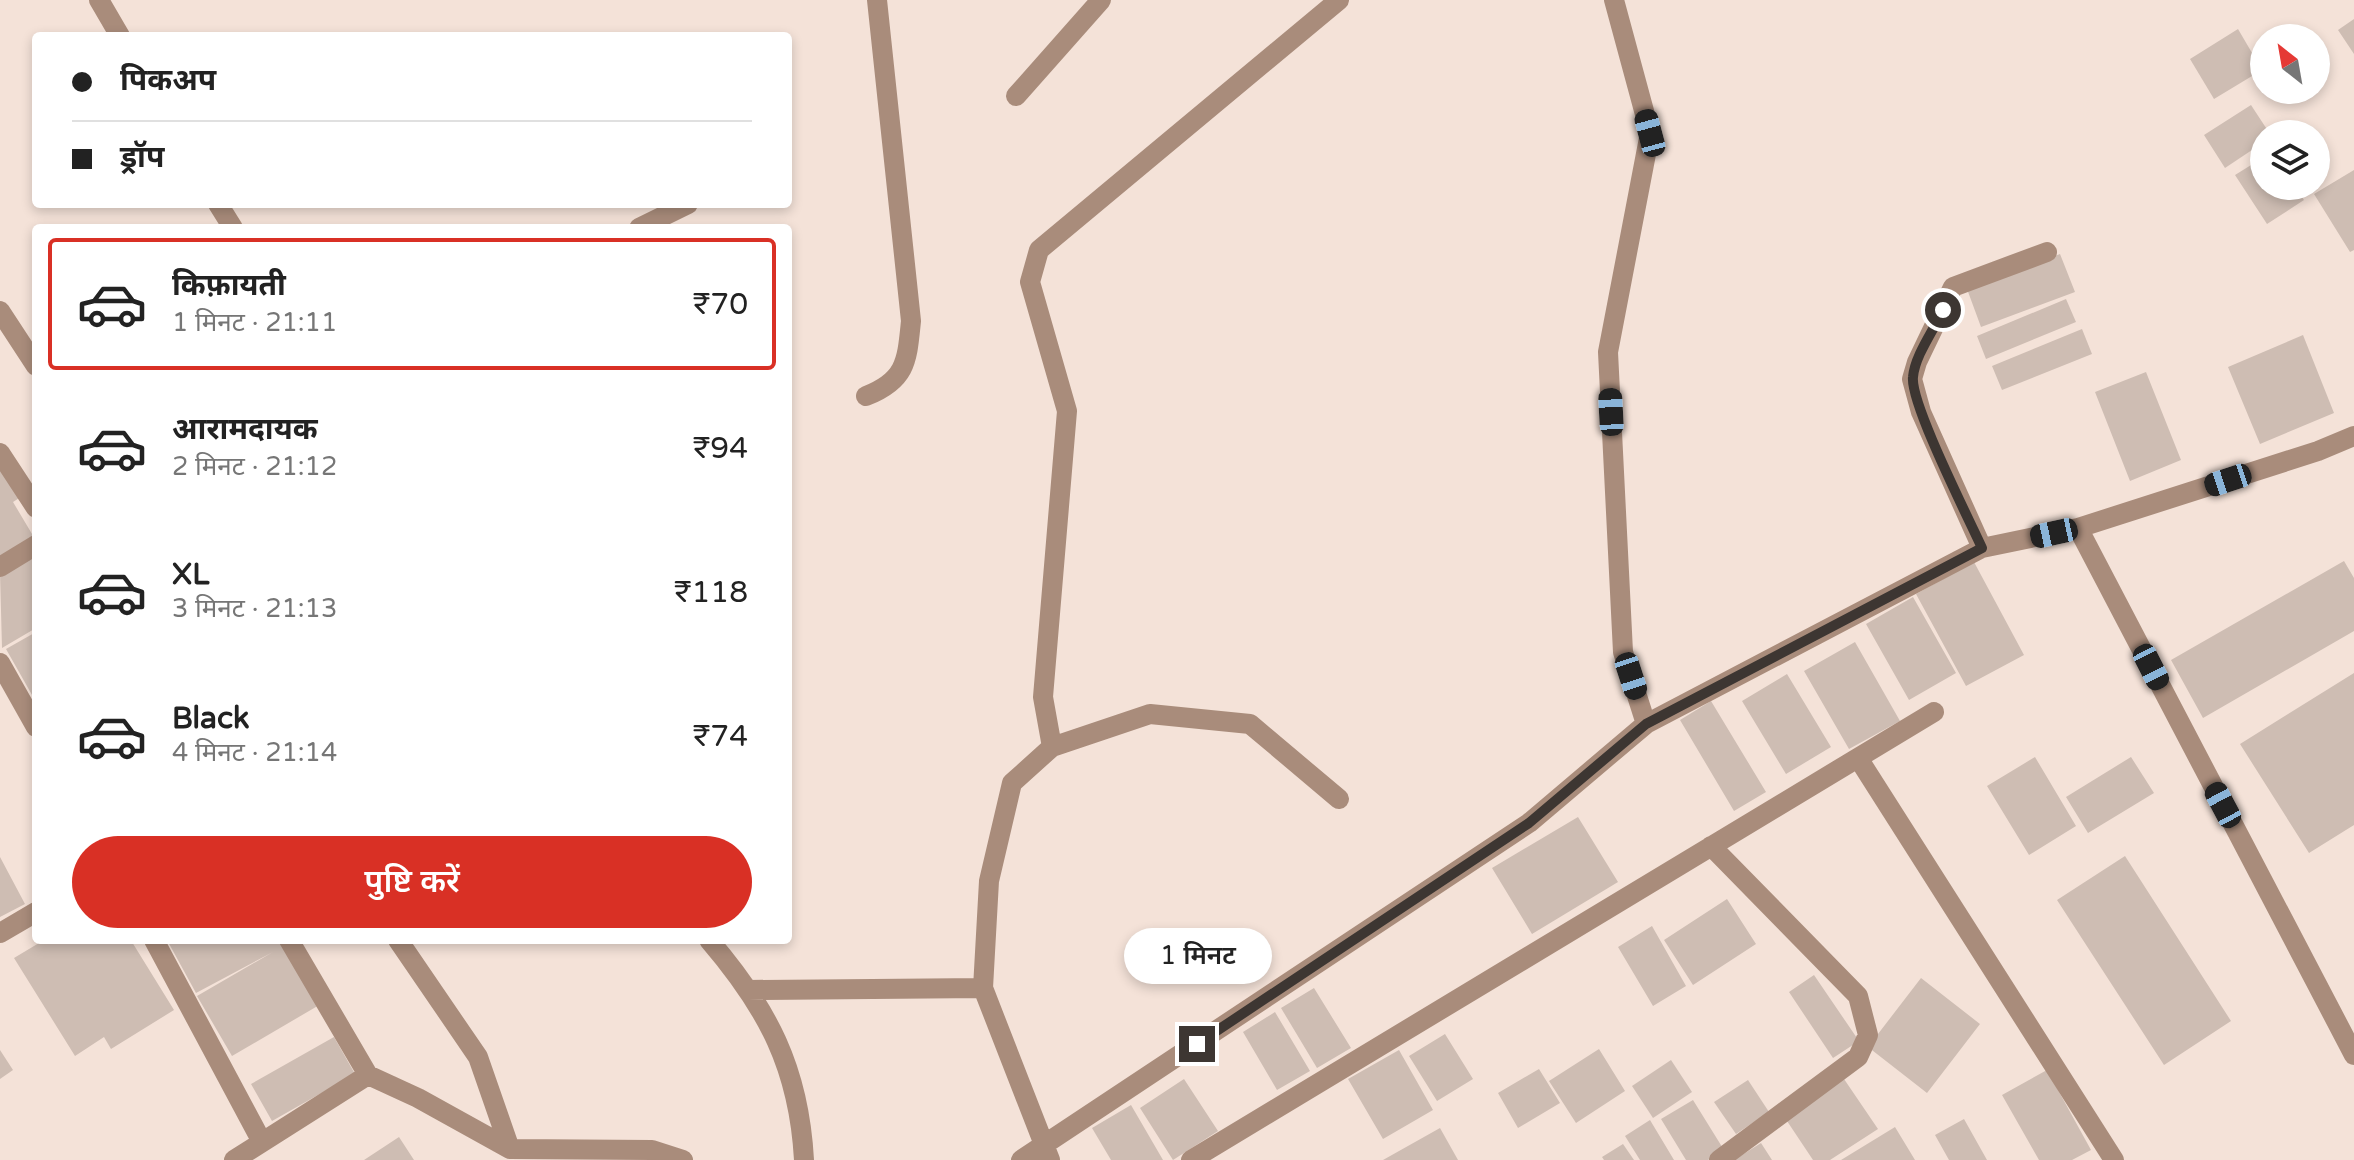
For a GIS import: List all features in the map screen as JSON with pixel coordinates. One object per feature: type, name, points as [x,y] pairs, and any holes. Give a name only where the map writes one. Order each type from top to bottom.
[{"type":"street","points":[[99,0],[118,32]]},
{"type":"street","points":[[866,396],[888,388],[907,362],[911,321],[877,0]]},
{"type":"street","points":[[1016,96],[1101,0]]},
{"type":"street","points":[[1052,747],[1043,697],[1067,411],[1030,282],[1039,250],[1339,0]]},
{"type":"street","points":[[1614,0],[1650,133],[1608,352],[1623,652],[1646,724]]},
{"type":"street","points":[[647,224],[680,208]]},
{"type":"street","points":[[1982,548],[1921,412],[1912,379],[1953,287],[2047,252]]},
{"type":"street","points":[[0,311],[32,360]]},
{"type":"street","points":[[1021,1160],[1047,1153],[1529,823],[1646,724],[1982,548],[2078,528],[2318,451],[2354,436]]},
{"type":"street","points":[[0,453],[32,502]]},
{"type":"street","points":[[2078,528],[2354,1055]]},
{"type":"street","points":[[0,567],[32,547]]},
{"type":"street","points":[[0,663],[32,720]]},
{"type":"street","points":[[1191,1160],[1934,712]]},
{"type":"street","points":[[1047,1153],[983,988],[989,881],[1012,783],[1052,747],[1150,714],[1250,724],[1339,799]]},
{"type":"street","points":[[1858,758],[2114,1160]]},
{"type":"street","points":[[1711,846],[1858,996],[1868,1035],[1858,1057],[1719,1160]]},
{"type":"street","points":[[0,933],[32,914]]},
{"type":"street","points":[[156,944],[262,1142]]},
{"type":"street","points":[[291,944],[368,1075],[418,1098],[510,1149],[652,1150],[683,1160]]},
{"type":"street","points":[[401,944],[478,1057],[510,1149]]},
{"type":"street","points":[[712,944],[748,990],[784,1052],[802,1123],[804,1160]]},
{"type":"street","points":[[748,990],[983,988]]},
{"type":"street","points":[[234,1160],[368,1075]]},
{"type":"building","points":[[2354,19],[2354,54],[2338,30]]},
{"type":"building","points":[[2238,29],[2250,50],[2250,77],[2214,99],[2190,59]]},
{"type":"building","points":[[2251,105],[2261,120],[2250,120],[2250,151],[2225,168],[2204,135]]},
{"type":"building","points":[[2250,166],[2250,198],[2235,175]]},
{"type":"building","points":[[2354,170],[2354,250],[2350,252],[2318,200],[2330,200],[2330,184]]},
{"type":"building","points":[[2251,200],[2304,200],[2267,224]]},
{"type":"building","points":[[2060,254],[2075,292],[1981,327],[1967,289]]},
{"type":"building","points":[[2066,299],[2076,322],[1986,359],[1977,336]]},
{"type":"building","points":[[2082,329],[2092,354],[2002,390],[1992,366]]},
{"type":"building","points":[[2303,335],[2334,413],[2260,444],[2228,367]]},
{"type":"building","points":[[2146,372],[2181,460],[2130,481],[2095,392]]},
{"type":"building","points":[[0,461],[24,495],[13,502],[32,534],[32,541],[0,559]]},
{"type":"building","points":[[32,554],[32,630],[2,648],[0,573]]},
{"type":"building","points":[[2344,561],[2354,578],[2354,631],[2203,718],[2171,660]]},
{"type":"building","points":[[1974,562],[2024,655],[1966,686],[1916,594]]},
{"type":"building","points":[[1913,597],[1956,673],[1909,700],[1866,624]]},
{"type":"building","points":[[32,634],[32,695],[6,649]]},
{"type":"building","points":[[1855,642],[1900,721],[1849,749],[1804,671]]},
{"type":"building","points":[[2354,673],[2354,825],[2309,853],[2240,744]]},
{"type":"building","points":[[1787,674],[1831,747],[1786,774],[1742,701]]},
{"type":"building","points":[[1711,701],[1766,792],[1734,811],[1680,720]]},
{"type":"building","points":[[2035,757],[2076,826],[2029,855],[1987,786]]},
{"type":"building","points":[[2131,757],[2154,793],[2088,833],[2066,797]]},
{"type":"building","points":[[1578,817],[1618,882],[1532,934],[1492,868]]},
{"type":"building","points":[[2125,856],[2231,1021],[2164,1065],[2057,900]]},
{"type":"building","points":[[0,857],[25,904],[0,917]]},
{"type":"building","points":[[1727,899],[1756,944],[1693,985],[1664,940]]},
{"type":"building","points":[[1652,926],[1686,986],[1653,1006],[1618,947]]},
{"type":"building","points":[[37,944],[133,944],[174,1010],[111,1049],[104,1037],[75,1056],[14,958]]},
{"type":"building","points":[[169,944],[284,944],[321,1004],[232,1056],[197,996],[273,952],[196,993]]},
{"type":"building","points":[[1814,975],[1859,1041],[1833,1058],[1789,992]]},
{"type":"building","points":[[1921,978],[1980,1024],[1927,1093],[1868,1047]]},
{"type":"building","points":[[1314,988],[1351,1048],[1317,1068],[1281,1008]]},
{"type":"building","points":[[1275,1012],[1310,1071],[1277,1090],[1243,1032]]},
{"type":"building","points":[[1445,1034],[1473,1079],[1437,1101],[1409,1056]]},
{"type":"building","points":[[334,1037],[355,1074],[272,1121],[251,1084]]},
{"type":"building","points":[[1599,1049],[1625,1091],[1576,1123],[1549,1081]]},
{"type":"building","points":[[0,1050],[13,1070],[0,1079]]},
{"type":"building","points":[[1399,1050],[1433,1110],[1383,1139],[1348,1079]]},
{"type":"building","points":[[1671,1060],[1692,1092],[1653,1118],[1632,1086]]},
{"type":"building","points":[[1539,1069],[1560,1103],[1518,1128],[1498,1093]]},
{"type":"building","points":[[2047,1070],[2091,1150],[2072,1160],[2039,1160],[2002,1095]]},
{"type":"building","points":[[1184,1079],[1218,1131],[1173,1160],[1140,1108]]},
{"type":"building","points":[[1844,1079],[1878,1129],[1830,1160],[1813,1160],[1785,1118]]},
{"type":"building","points":[[1748,1080],[1769,1112],[1736,1134],[1714,1102]]},
{"type":"building","points":[[1693,1100],[1724,1150],[1708,1160],[1686,1160],[1661,1119]]},
{"type":"building","points":[[1131,1105],[1163,1160],[1111,1160],[1092,1128]]},
{"type":"building","points":[[1964,1119],[1987,1160],[1949,1160],[1935,1135]]},
{"type":"building","points":[[1650,1120],[1674,1160],[1640,1160],[1625,1136]]},
{"type":"building","points":[[1895,1127],[1915,1160],[1841,1160]]},
{"type":"building","points":[[1440,1128],[1458,1160],[1383,1160]]},
{"type":"building","points":[[399,1137],[414,1160],[364,1160]]},
{"type":"building","points":[[1761,1143],[1772,1160],[1734,1160]]},
{"type":"building","points":[[1623,1144],[1634,1160],[1604,1160],[1602,1157]]},
{"type":"route","points":[[1197,1044],[1529,823],[1646,724],[1982,548],[1921,412],[1912,379],[1917,362],[1943,310]]}]
